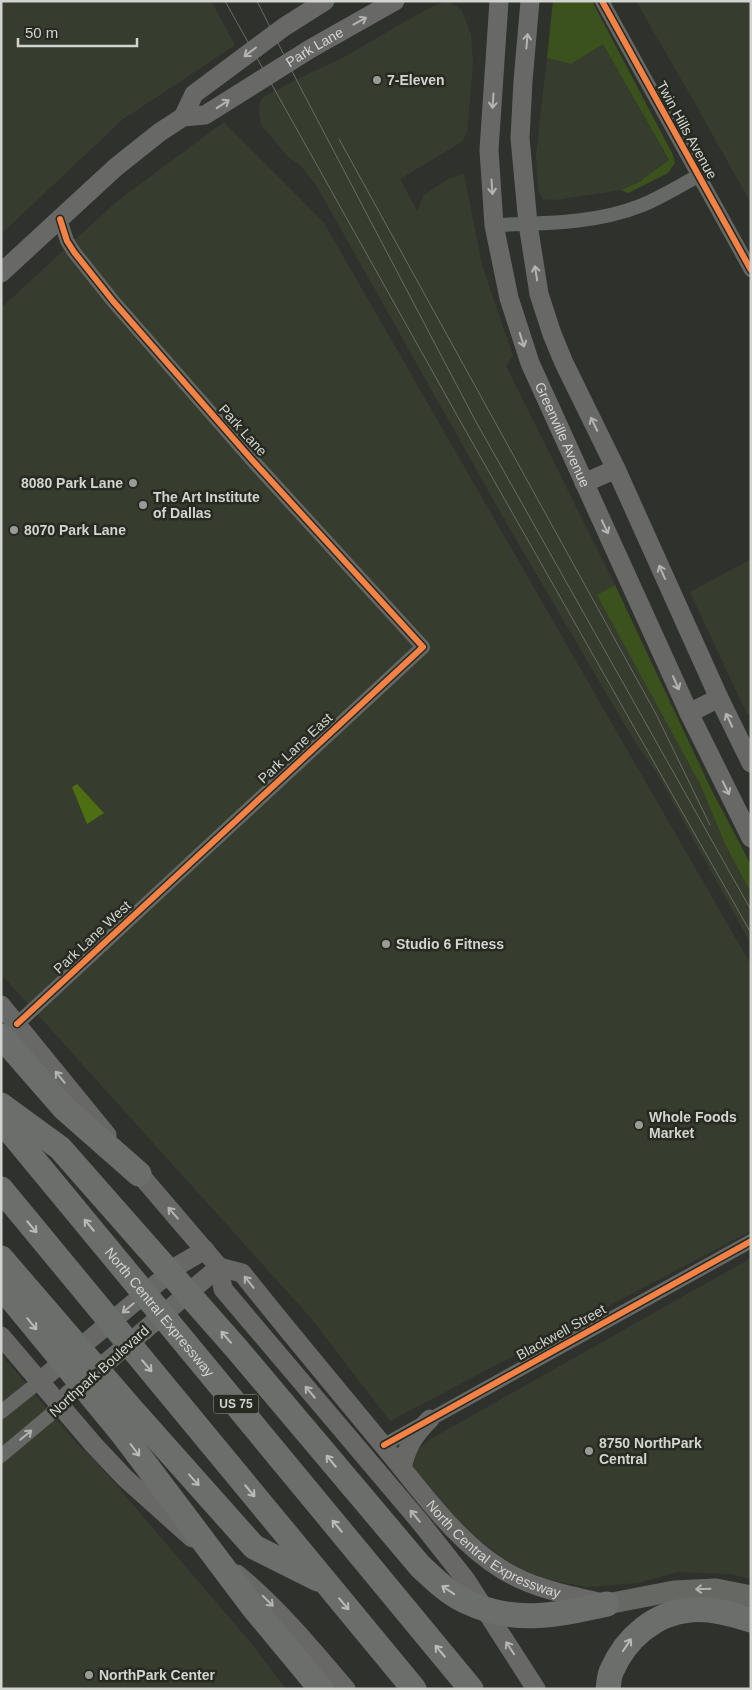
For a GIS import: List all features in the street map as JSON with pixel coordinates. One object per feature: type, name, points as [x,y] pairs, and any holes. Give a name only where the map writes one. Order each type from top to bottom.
[{"type":"highway","points":[[9,1030],[64,1108],[139,1174]]},
{"type":"highway","points":[[1,1105],[60,1148],[237,1350],[420,1566],[441,1585],[464,1601],[489,1610],[526,1617],[562,1614],[608,1604]]},
{"type":"highway","name":"North Central Expressway","points":[[1,1120],[472,1689]]},
{"type":"highway","points":[[1,1189],[414,1689]]},
{"type":"highway","points":[[1,1258],[132,1410],[254,1547],[326,1583]]},
{"type":"highway","points":[[1,1286],[122,1433],[253,1607],[320,1689]]},
{"type":"highway","points":[[253,1607],[304,1689]]},
{"type":"highway","points":[[608,1689],[611,1671],[631,1639],[656,1619],[690,1610],[719,1611],[751,1620]]},
{"type":"main road","points":[[183,117],[194,94],[284,27],[325,1]]},
{"type":"main road","name":"Park Lane","points":[[1,273],[116,168],[160,132],[183,117],[205,115],[310,49],[394,1]]},
{"type":"main road","points":[[485,1],[493,17],[497,39]]},
{"type":"main road","name":"Greenville Avenue","points":[[499,1],[489,150],[494,225],[508,298],[530,363],[689,713],[751,838]]},
{"type":"main road","points":[[530,1],[522,81],[520,138],[528,224],[539,294],[564,363],[616,469],[751,764]]},
{"type":"main road","points":[[584,483],[616,469]]},
{"type":"main road","points":[[689,713],[720,698]]},
{"type":"main road","points":[[1,1005],[9,1030]]},
{"type":"main road","name":"North Central Expressway","points":[[139,1174],[219,1268],[223,1289],[421,1523],[466,1580],[536,1689]]},
{"type":"main road","name":"Northpark Boulevard","points":[[45,1378],[179,1265],[205,1250]]},
{"type":"main road","name":"North Central Expressway","points":[[219,1268],[242,1272],[402,1468],[448,1522],[478,1553],[525,1582],[608,1604]]},
{"type":"main road","name":"Northpark Boulevard","points":[[64,1400],[219,1268]]},
{"type":"main road","points":[[1,1336],[45,1378],[125,1478],[166,1516],[256,1590],[290,1623],[346,1689]]},
{"type":"main road","points":[[402,1468],[406,1449],[416,1433],[430,1419]]},
{"type":"main road","points":[[608,1604],[674,1590],[716,1589],[751,1596]]},
{"type":"street","name":"Twin Hills Avenue","points":[[602,1],[751,270]]},
{"type":"street","points":[[494,225],[528,224],[610,215],[640,206],[698,176]]},
{"type":"street","name":"Park Lane","points":[[60,219],[67,240],[74,252],[113,301],[247,454],[423,647]]},
{"type":"street","name":"Park Lane East","points":[[184,868],[423,647]]},
{"type":"street","name":"Park Lane West","points":[[9,1030],[184,868]]},
{"type":"street","name":"Blackwell Street","points":[[384,1446],[751,1241]]},
{"type":"street","name":"Northpark Boulevard","points":[[1,1412],[45,1378]]},
{"type":"street","name":"Northpark Boulevard","points":[[1,1456],[51,1414],[64,1400]]},
{"type":"shaded area","points":[[1,1],[211,1],[235,45],[122,120],[1,234]]},
{"type":"shaded area","points":[[447,1],[461,9],[471,34],[473,64],[467,132],[463,141],[400,179],[417,211],[424,195],[448,179],[464,174],[482,265],[513,356],[506,366],[615,585],[598,595],[700,784],[725,844],[751,893],[751,944],[658,775],[633,739],[507,524],[316,185],[301,166],[288,157],[262,126],[259,115],[262,98],[303,76],[339,60],[427,9]]},
{"type":"shaded area","points":[[553,1],[592,1],[673,155],[675,163],[668,173],[628,193],[621,190],[639,182],[669,160],[603,44],[571,64],[547,58]]},
{"type":"shaded area","points":[[636,1],[751,1],[751,203],[693,100]]},
{"type":"shaded area","points":[[603,44],[669,161],[639,182],[621,190],[556,200],[543,199],[538,190],[536,156],[547,58],[571,64]]},
{"type":"shaded area","points":[[224,122],[324,223],[751,965],[751,1231],[390,1421],[310,1317],[1,974],[1,308],[116,202]]},
{"type":"shaded area","points":[[751,559],[751,714],[747,714],[690,592]]},
{"type":"shaded area","points":[[615,585],[711,789],[751,865],[751,893],[725,844],[700,784],[597,595]]},
{"type":"shaded area","points":[[77,784],[104,813],[87,824],[72,787]]},
{"type":"shaded area","points":[[751,1258],[751,1579],[729,1574],[678,1572],[638,1583],[587,1587],[544,1579],[515,1566],[469,1533],[413,1471],[414,1453],[429,1440]]},
{"type":"shaded area","points":[[1,1354],[78,1445],[93,1458],[251,1643],[286,1689],[1,1689]]},
{"type":"tram line","points":[[225,1],[463,426],[751,933]]},
{"type":"tram line","points":[[257,1],[475,420],[751,910]]},
{"type":"tram line","points":[[339,139],[656,714],[710,825]]},
{"type":"cycle path","points":[[602,1],[751,270]]},
{"type":"cycle path","points":[[17,1024],[423,647],[253,461],[113,301],[74,252],[67,241],[60,219]]},
{"type":"cycle path","points":[[384,1445],[751,1241]]},
{"type":"place","name":"7-Eleven","points":[[377,80]]},
{"type":"place","name":"8080 Park Lane","points":[[133,483]]},
{"type":"place","name":"The Art Institute of Dallas","points":[[143,505]]},
{"type":"place","name":"8070 Park Lane","points":[[14,530]]},
{"type":"place","name":"Studio 6 Fitness","points":[[386,944]]},
{"type":"place","name":"Whole Foods Market","points":[[639,1125]]},
{"type":"place","name":"8750 NorthPark Central","points":[[589,1451]]},
{"type":"place","name":"NorthPark Center","points":[[89,1675]]}]
